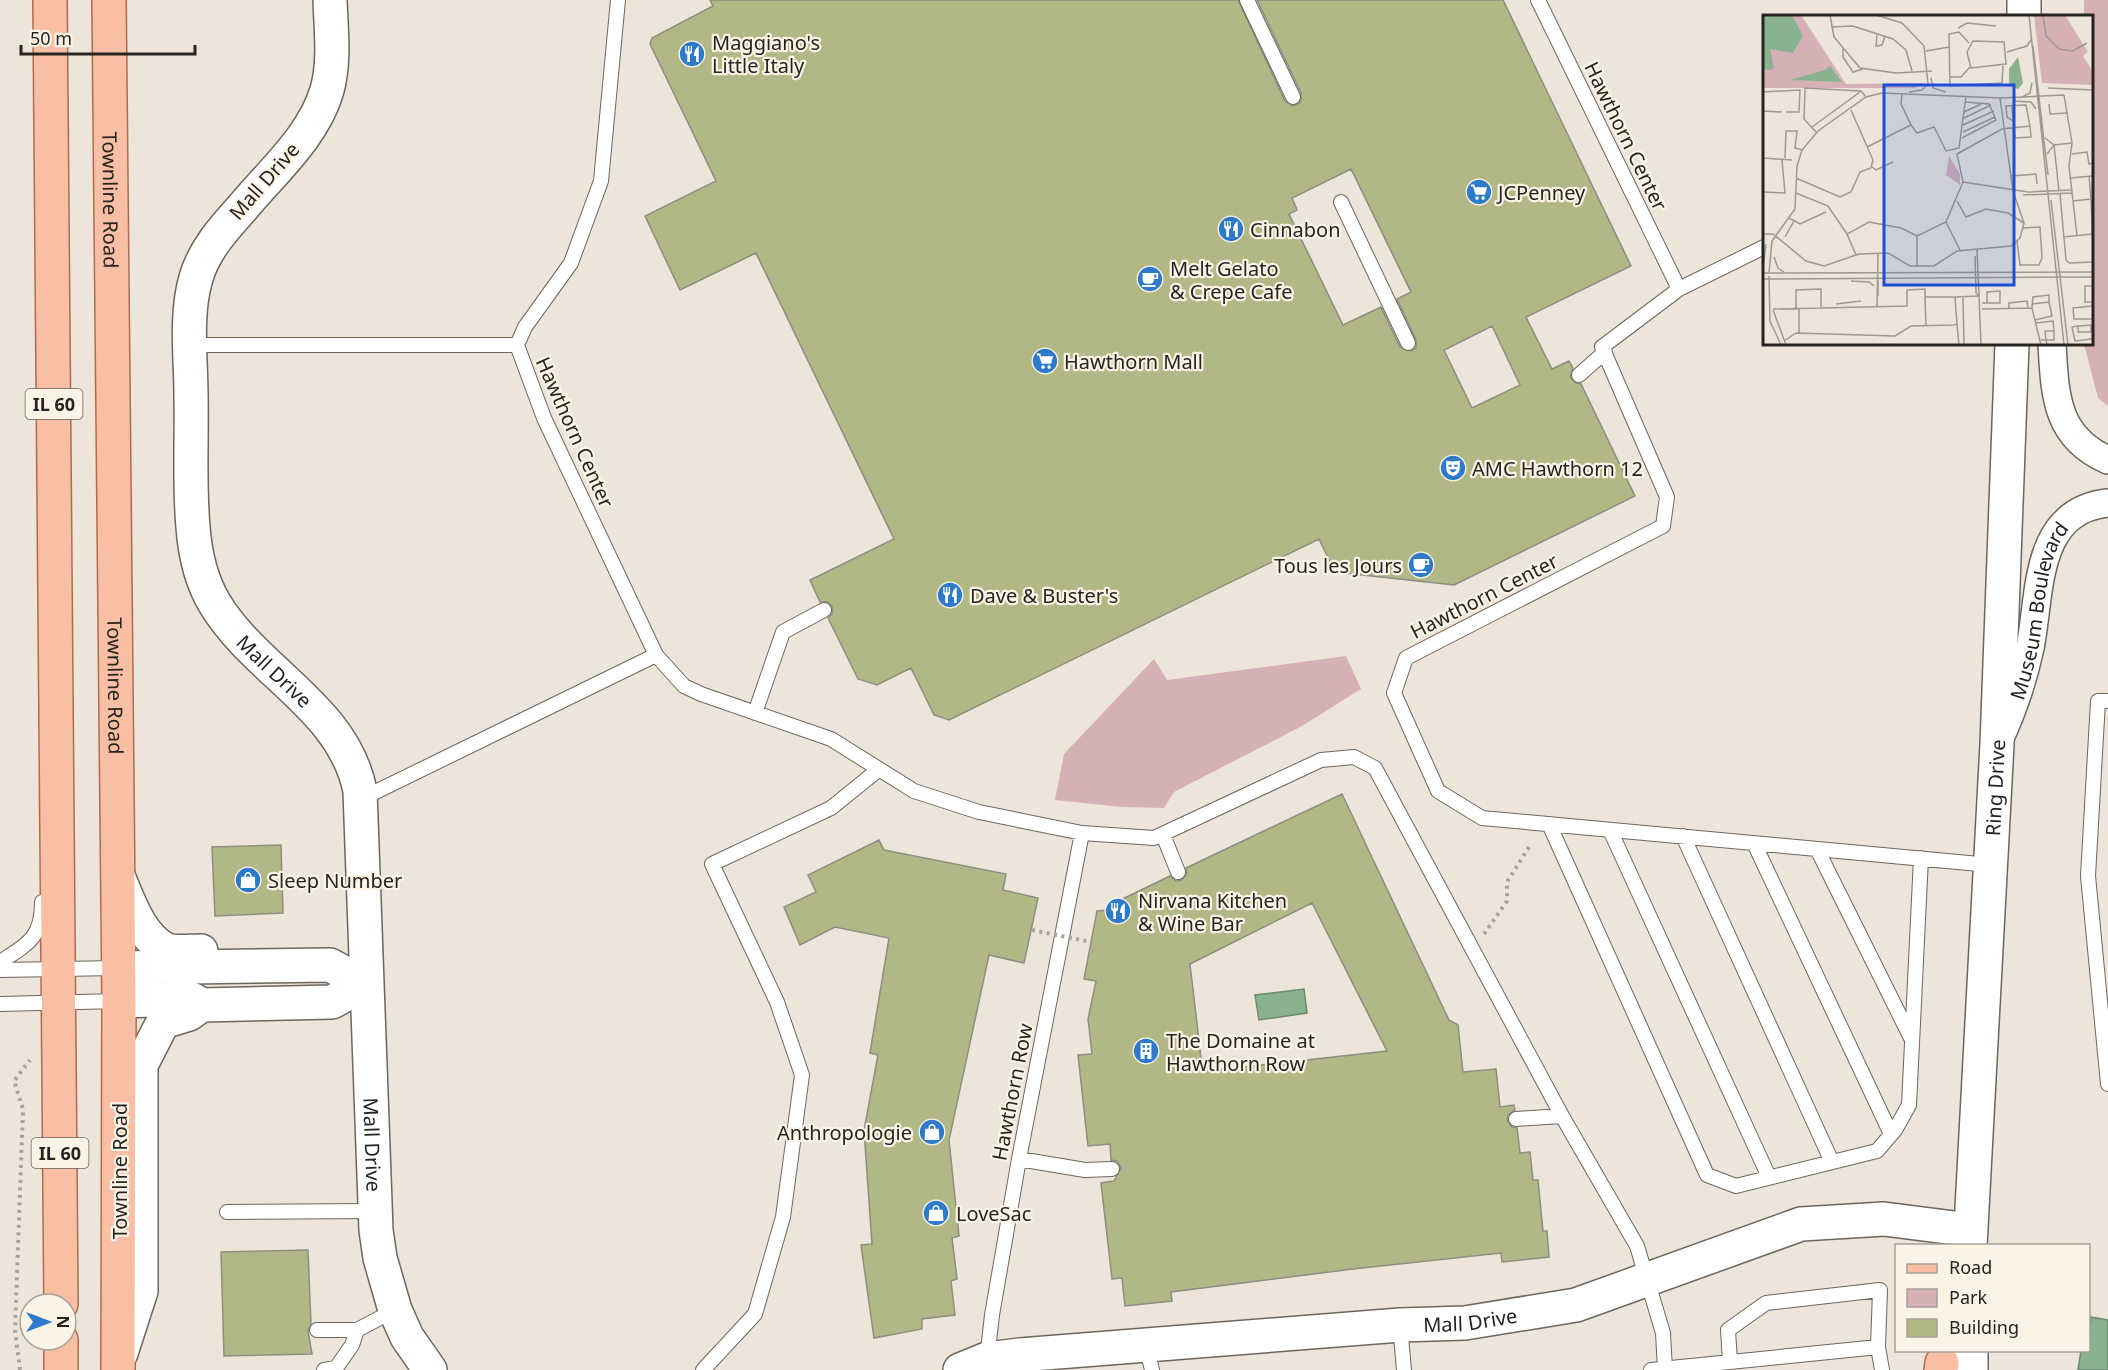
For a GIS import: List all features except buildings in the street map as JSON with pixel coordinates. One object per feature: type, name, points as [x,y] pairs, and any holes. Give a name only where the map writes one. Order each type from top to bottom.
[{"type":"main road","name":"IL 60","points":[[50,0],[61,1292]]},
{"type":"main road","name":"Townline Road","points":[[109,0],[119,968],[118,1366]]},
{"type":"main road","points":[[109,61],[132,0]]},
{"type":"main road","points":[[61,1352],[61,1370]]},
{"type":"street","name":"Mall Drive","points":[[330,0],[331,51],[327,90],[321,104],[300,140],[219,234],[206,254],[196,279],[191,345],[192,525],[203,581],[216,606],[238,634],[327,723],[339,739],[356,771],[360,800],[375,1210],[380,1258],[395,1310],[407,1337],[430,1370]]},
{"type":"street","name":"Ring Drive","points":[[1969,1240],[1982,1044],[1997,744],[2012,345]]},
{"type":"street","points":[[2052,345],[2055,398],[2066,424],[2088,451],[2108,460]]},
{"type":"street","name":"Museum Boulevard","points":[[1997,744],[2016,704],[2030,647],[2041,569],[2048,548],[2070,517],[2097,504],[2108,503]]},
{"type":"street","points":[[117,876],[132,909],[145,929],[156,942],[169,951],[274,951],[297,965]]},
{"type":"street","points":[[119,968],[330,965],[365,984]]},
{"type":"street","points":[[119,1001],[192,999],[202,1005],[332,1002],[365,984]]},
{"type":"street","points":[[118,1366],[141,1291],[141,1065],[163,1022],[189,1014],[202,1005]]},
{"type":"street","name":"Mall Drive","points":[[978,1367],[1149,1357],[1400,1325],[1465,1323],[1576,1305],[1801,1224],[1884,1219],[1969,1240]]},
{"type":"lane","name":"Hawthorn Center","points":[[618,0],[601,181],[572,263],[525,327],[517,345],[544,418],[656,655],[684,686],[831,739],[914,791],[979,812],[1082,833],[1155,838],[1163,835]]},
{"type":"lane","points":[[1247,0],[1293,97]]},
{"type":"lane","name":"Hawthorn Center","points":[[1538,0],[1679,289]]},
{"type":"lane","points":[[1341,202],[1408,343]]},
{"type":"lane","points":[[1579,375],[1605,352],[1602,347],[1679,289],[1763,247]]},
{"type":"lane","points":[[191,345],[517,345]]},
{"type":"lane","name":"Hawthorn Center","points":[[1605,352],[1667,497],[1663,526],[1406,657],[1394,693],[1438,791],[1482,818],[1990,865]]},
{"type":"lane","points":[[43,864],[48,613],[56,596]]},
{"type":"lane","points":[[755,713],[783,632],[824,610]]},
{"type":"lane","points":[[360,800],[656,655]]},
{"type":"lane","points":[[2108,701],[2098,701],[2088,876],[2108,1084]]},
{"type":"lane","points":[[1178,872],[1163,835],[1321,760],[1354,757],[1375,768],[1562,1116],[1637,1246],[1663,1333],[1665,1369]]},
{"type":"lane","points":[[703,1370],[755,1314],[783,1217],[802,1075],[777,1002],[712,864],[831,808],[878,770]]},
{"type":"lane","points":[[1549,824],[1707,1175],[1736,1186],[1877,1150],[1891,1134],[1909,1105],[1921,858]]},
{"type":"lane","points":[[1610,830],[1769,1177]]},
{"type":"lane","name":"Hawthorn Row","points":[[978,1367],[992,1315],[1019,1159],[1082,833]]},
{"type":"lane","points":[[1683,837],[1832,1162]]},
{"type":"lane","points":[[1754,843],[1891,1134]]},
{"type":"lane","points":[[1817,849],[1912,1040]]},
{"type":"lane","points":[[0,962],[37,934],[40,926],[43,888]]},
{"type":"lane","points":[[0,970],[119,968]]},
{"type":"lane","points":[[0,1004],[119,1001]]},
{"type":"lane","points":[[1516,1119],[1562,1116]]},
{"type":"lane","points":[[1019,1159],[1084,1170],[1112,1169]]},
{"type":"lane","points":[[226,1212],[375,1210]]},
{"type":"lane","points":[[1730,1362],[1728,1330],[1766,1303],[1880,1290],[1878,1347],[1882,1370]]},
{"type":"lane","points":[[317,1330],[357,1330],[395,1310]]},
{"type":"lane","points":[[1400,1325],[1404,1370]]},
{"type":"lane","points":[[324,1370],[336,1368],[352,1345],[357,1330]]},
{"type":"lane","points":[[1651,1370],[1878,1347]]},
{"type":"path","points":[[1482,937],[1507,901],[1507,882],[1531,844]]},
{"type":"path","points":[[1032,930],[1092,942]]},
{"type":"path","points":[[20,1370],[15,1331],[23,1109],[14,1081],[33,1056]]},
{"type":"green space","points":[[2084,0],[2108,0],[2108,406],[2098,398],[2084,345],[2093,345],[2093,15],[2084,15]]},
{"type":"green space","points":[[1346,656],[1361,689],[1302,726],[1174,792],[1164,808],[1122,807],[1055,800],[1064,754],[1154,659],[1167,680]]},
{"type":"shaded area","points":[[1304,989],[1307,1013],[1259,1020],[1255,995]]},
{"type":"shaded area","points":[[2091,1317],[2108,1320],[2108,1370],[2078,1370],[2081,1352],[2090,1352]]},
{"type":"place","name":"Maggiano's Little Italy","points":[[692,54]]},
{"type":"place","name":"JCPenney","points":[[1479,192]]},
{"type":"place","name":"Cinnabon","points":[[1231,229]]},
{"type":"place","name":"Melt Gelato & Crepe Cafe","points":[[1150,279]]},
{"type":"place","name":"Hawthorn Mall","points":[[1045,361]]},
{"type":"place","name":"AMC Hawthorn 12","points":[[1453,468]]},
{"type":"place","name":"Tous les Jours","points":[[1421,565]]},
{"type":"place","name":"Dave & Buster's","points":[[950,595]]},
{"type":"place","name":"Sleep Number","points":[[248,880]]},
{"type":"place","name":"Nirvana Kitchen & Wine Bar","points":[[1118,911]]},
{"type":"place","name":"The Domaine at Hawthorn Row","points":[[1146,1051]]},
{"type":"place","name":"Anthropologie","points":[[932,1132]]},
{"type":"place","name":"LoveSac","points":[[936,1213]]}]
